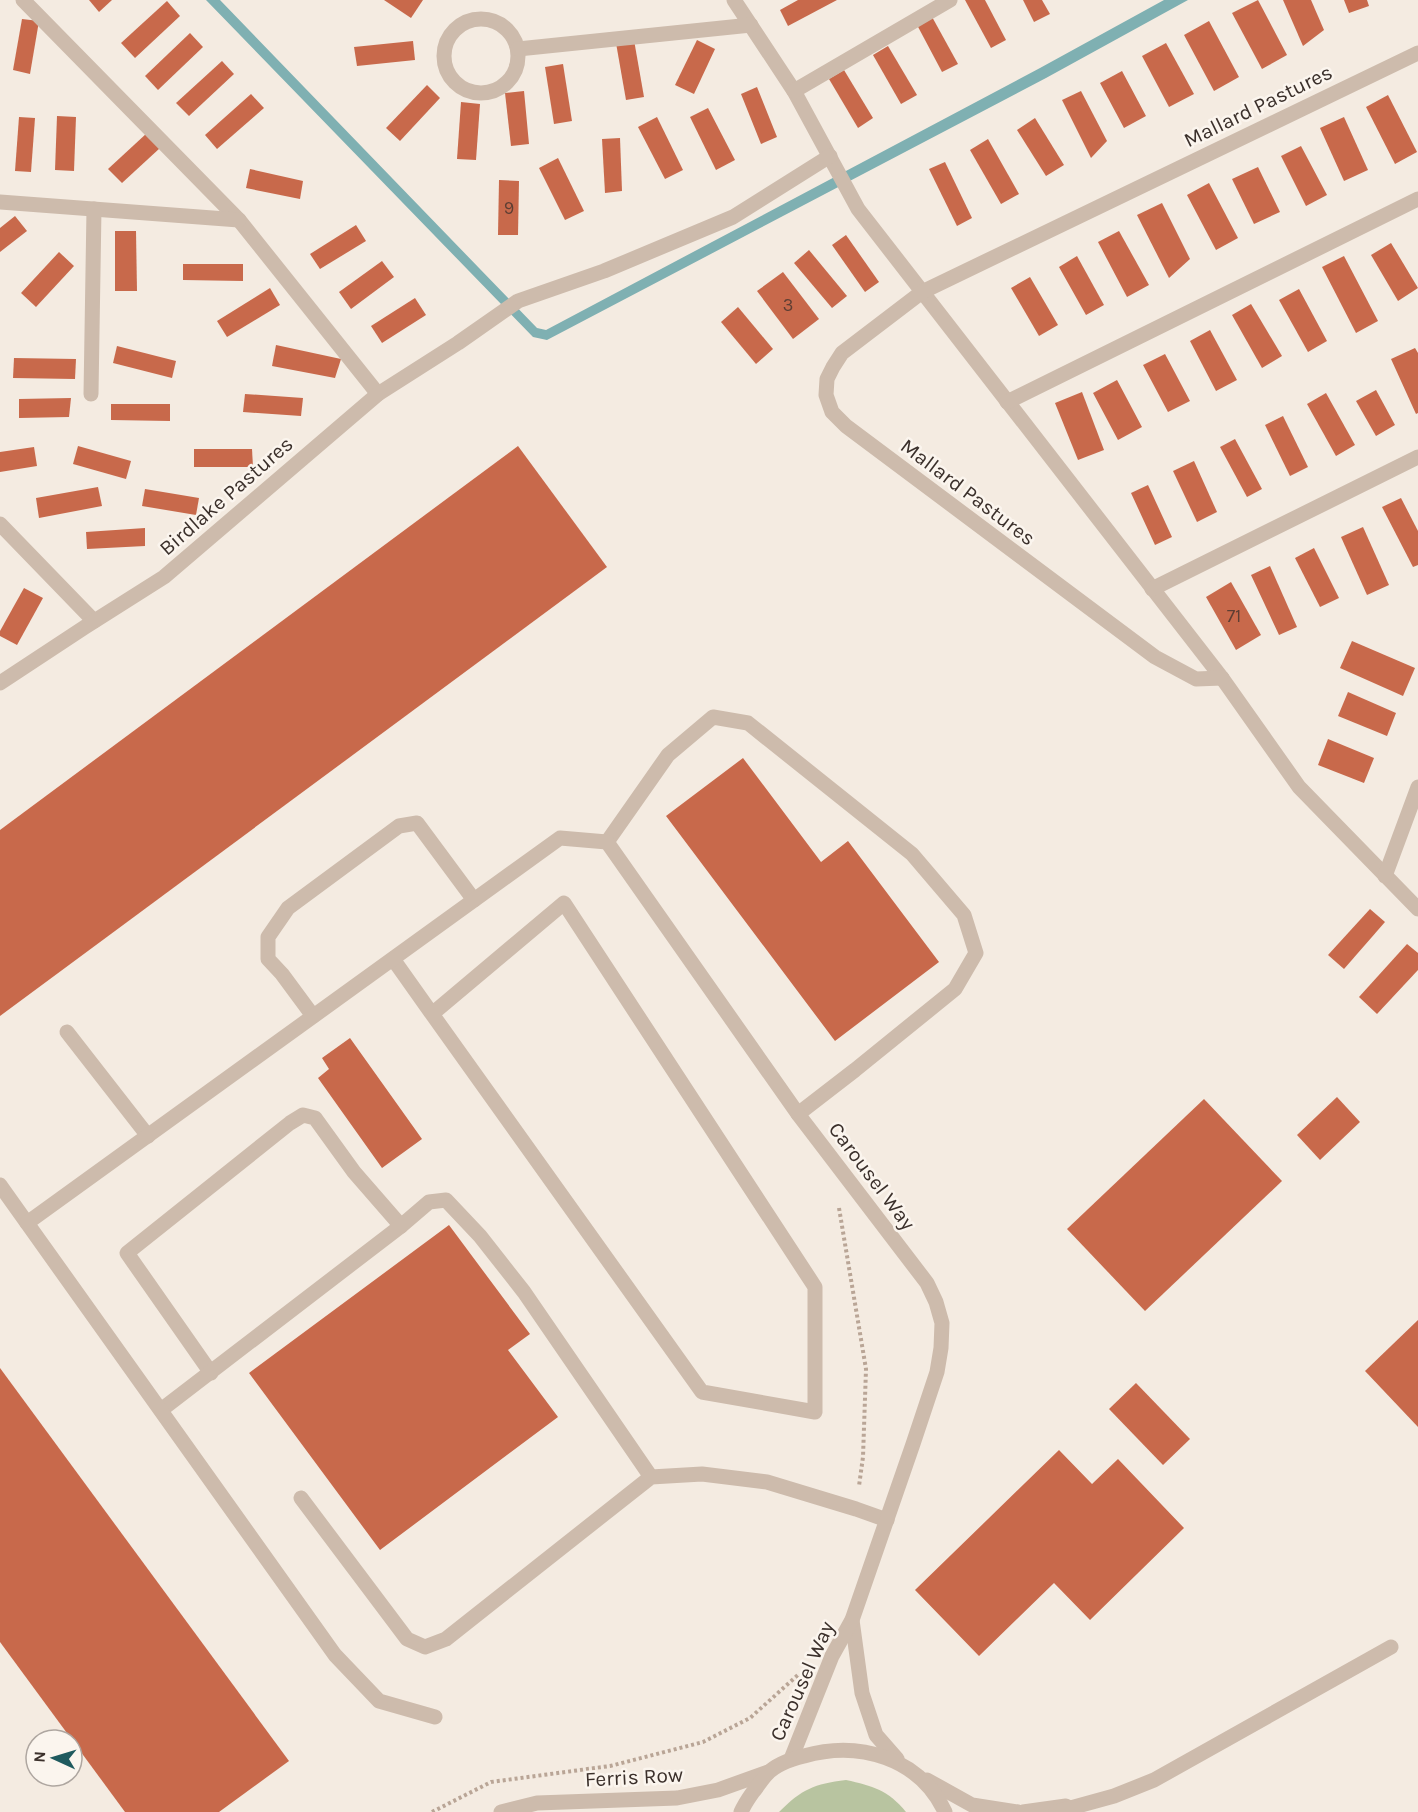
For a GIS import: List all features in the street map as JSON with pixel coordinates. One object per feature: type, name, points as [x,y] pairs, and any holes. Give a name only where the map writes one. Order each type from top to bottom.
[{"type":"street","points":[[23,0],[239,220],[378,394]]},
{"type":"street","points":[[734,0],[794,91],[858,209],[1222,678],[1299,787],[1418,909]]},
{"type":"street","points":[[794,91],[950,0]]},
{"type":"street","points":[[482,18],[494,20],[506,27],[514,37],[518,49],[518,63],[514,75],[497,90],[485,93],[472,92],[463,88],[449,75],[444,62],[447,41],[453,31],[469,20],[482,18]]},
{"type":"street","points":[[518,49],[751,25]]},
{"type":"street","name":"Mallard Pastures","points":[[1222,678],[1196,679],[1155,657],[846,426],[832,412],[826,396],[826,379],[842,354],[922,292],[1418,53]]},
{"type":"street","name":"Birdlake Pastures","points":[[0,683],[164,577],[378,394],[518,301],[604,271],[733,217],[831,159]]},
{"type":"street","points":[[1007,402],[1418,199]]},
{"type":"street","points":[[0,202],[239,220]]},
{"type":"street","points":[[91,394],[94,209]]},
{"type":"street","points":[[1152,589],[1418,457]]},
{"type":"street","points":[[0,524],[94,621]]},
{"type":"street","points":[[27,1223],[560,838],[607,842],[668,755],[713,717],[748,723],[912,854],[964,915],[976,953],[955,989],[798,1114]]},
{"type":"street","points":[[1385,876],[1418,787]]},
{"type":"street","points":[[313,1016],[268,959],[268,937],[288,908],[399,826],[417,823],[474,900]]},
{"type":"street","name":"Carousel Way","points":[[607,842],[798,1114],[927,1283],[942,1323],[937,1372],[887,1520],[852,1620],[832,1656],[791,1759]]},
{"type":"street","points":[[393,959],[432,1014],[702,1392],[814,1412],[815,1287],[564,903],[432,1014]]},
{"type":"street","points":[[67,1032],[148,1136]]},
{"type":"street","points":[[211,1373],[127,1253],[290,1123],[303,1115],[315,1118],[354,1172],[401,1226]]},
{"type":"street","points":[[0,1185],[334,1655],[380,1701],[435,1717]]},
{"type":"street","points":[[161,1410],[429,1202],[446,1200],[480,1236],[524,1292],[651,1477]]},
{"type":"street","points":[[301,1498],[407,1639],[425,1647],[446,1639],[651,1477],[702,1474],[767,1482],[887,1520]]},
{"type":"street","name":"Carousel Way","points":[[852,1620],[862,1693],[876,1735],[900,1764]]},
{"type":"street","points":[[1056,1812],[1114,1796],[1154,1780],[1391,1647]]},
{"type":"street","name":"Ferris Row","points":[[501,1812],[537,1803],[676,1798],[718,1790],[768,1772],[791,1759],[819,1751],[843,1749],[882,1755],[900,1764]]},
{"type":"street","points":[[900,1764],[972,1805],[1018,1812]]},
{"type":"street","points":[[741,1812],[768,1772]]},
{"type":"street","points":[[916,1774],[940,1800],[945,1812]]},
{"type":"street","points":[[1023,1812],[1084,1804]]},
{"type":"path","points":[[837,1199],[866,1369],[863,1457],[856,1509]]},
{"type":"path","points":[[432,1812],[491,1782],[610,1766],[703,1742],[750,1718],[799,1674]]},
{"type":"green space","points":[[846,1780],[879,1790],[893,1799],[906,1812],[779,1812],[809,1789],[825,1783]]},
{"type":"water","points":[[206,0],[220,0],[537,328],[546,330],[1164,0],[1188,0],[1046,78],[547,340],[533,337]]},
{"type":"building","points":[[89,0],[112,0],[99,12]]},
{"type":"building","points":[[384,0],[423,0],[411,18]]},
{"type":"building","points":[[798,0],[837,0],[788,26],[780,10]]},
{"type":"building","points":[[965,0],[985,0],[1006,40],[991,48]]},
{"type":"building","points":[[1023,0],[1042,0],[1050,14],[1034,22]]},
{"type":"building","points":[[1258,0],[1287,55],[1262,69],[1232,13]]},
{"type":"building","points":[[1283,0],[1311,0],[1324,30],[1303,46]]},
{"type":"building","points":[[1344,0],[1367,0],[1369,6],[1349,13]]},
{"type":"building","points":[[167,1],[180,16],[135,58],[121,43]]},
{"type":"building","points":[[931,15],[958,64],[942,72],[916,23]]},
{"type":"building","points":[[22,19],[39,21],[30,74],[13,70]]},
{"type":"building","points":[[1209,21],[1239,77],[1214,91],[1184,35]]},
{"type":"building","points":[[190,33],[203,47],[158,90],[145,76]]},
{"type":"building","points":[[634,40],[644,97],[626,100],[616,43]]},
{"type":"building","points":[[697,40],[715,49],[694,94],[675,85]]},
{"type":"building","points":[[413,41],[415,60],[357,66],[354,47]]},
{"type":"building","points":[[1166,43],[1194,94],[1169,107],[1142,56]]},
{"type":"building","points":[[888,46],[917,95],[901,104],[873,55]]},
{"type":"building","points":[[222,61],[234,74],[189,116],[176,103]]},
{"type":"building","points":[[563,64],[572,121],[554,124],[545,67]]},
{"type":"building","points":[[844,70],[873,118],[858,128],[829,79]]},
{"type":"building","points":[[1122,71],[1146,116],[1124,128],[1100,83]]},
{"type":"building","points":[[427,85],[440,98],[400,141],[386,128]]},
{"type":"building","points":[[757,87],[777,137],[761,144],[741,94]]},
{"type":"building","points":[[524,91],[529,144],[511,146],[505,93]]},
{"type":"building","points":[[1081,91],[1107,141],[1091,158],[1062,100]]},
{"type":"building","points":[[251,94],[264,108],[217,149],[205,135]]},
{"type":"building","points":[[1388,95],[1417,152],[1395,164],[1366,107]]},
{"type":"building","points":[[461,102],[480,104],[476,160],[457,159]]},
{"type":"building","points":[[708,108],[735,160],[716,170],[690,117]]},
{"type":"building","points":[[57,116],[76,117],[74,171],[55,170]]},
{"type":"building","points":[[19,117],[35,118],[31,172],[15,171]]},
{"type":"building","points":[[657,117],[683,170],[665,179],[638,127]]},
{"type":"building","points":[[1344,117],[1368,170],[1344,181],[1320,128]]},
{"type":"building","points":[[1035,118],[1064,165],[1046,176],[1017,130]]},
{"type":"building","points":[[147,133],[160,148],[122,183],[108,169]]},
{"type":"building","points":[[620,138],[622,191],[605,193],[602,139]]},
{"type":"building","points":[[988,139],[1019,194],[1001,204],[970,150]]},
{"type":"building","points":[[1301,146],[1327,195],[1306,206],[1281,156]]},
{"type":"building","points":[[558,158],[584,211],[565,220],[539,168]]},
{"type":"building","points":[[945,162],[972,218],[957,226],[929,169]]},
{"type":"building","points":[[1258,167],[1280,212],[1254,224],[1232,179]]},
{"type":"building","points":[[250,169],[303,181],[300,199],[246,188]]},
{"type":"building","points":[[499,180],[519,181],[518,235],[498,235]]},
{"type":"building","points":[[1209,183],[1238,238],[1216,250],[1187,195]]},
{"type":"building","points":[[1162,203],[1190,259],[1169,278],[1137,215]]},
{"type":"building","points":[[15,216],[27,231],[0,252],[0,228]]},
{"type":"building","points":[[356,225],[366,241],[320,269],[310,254]]},
{"type":"building","points":[[115,231],[136,231],[137,291],[115,291]]},
{"type":"building","points":[[1119,231],[1149,285],[1127,297],[1098,242]]},
{"type":"building","points":[[846,235],[879,282],[865,292],[832,245]]},
{"type":"building","points":[[1391,243],[1418,288],[1398,301],[1371,255]]},
{"type":"building","points":[[809,250],[847,296],[832,308],[794,263]]},
{"type":"building","points":[[59,252],[74,266],[36,307],[21,293]]},
{"type":"building","points":[[1077,256],[1104,305],[1086,315],[1059,267]]},
{"type":"building","points":[[1344,256],[1378,321],[1356,333],[1322,267]]},
{"type":"building","points":[[382,261],[394,277],[351,309],[339,292]]},
{"type":"building","points":[[183,264],[243,264],[243,281],[183,280]]},
{"type":"building","points":[[783,272],[819,319],[793,339],[757,291]]},
{"type":"building","points":[[1030,277],[1058,325],[1039,336],[1011,288]]},
{"type":"building","points":[[270,288],[280,305],[227,337],[217,321]]},
{"type":"building","points":[[1299,289],[1327,341],[1308,352],[1279,300]]},
{"type":"building","points":[[415,298],[426,315],[382,343],[371,326]]},
{"type":"building","points":[[1251,304],[1282,356],[1262,368],[1232,315]]},
{"type":"building","points":[[738,307],[773,349],[756,364],[721,322]]},
{"type":"building","points":[[1210,330],[1237,380],[1216,391],[1190,341]]},
{"type":"building","points":[[276,345],[341,359],[335,378],[272,366]]},
{"type":"building","points":[[117,346],[176,361],[172,378],[113,363]]},
{"type":"building","points":[[1415,348],[1418,353],[1418,413],[1416,414],[1391,359]]},
{"type":"building","points":[[1165,354],[1190,401],[1168,412],[1143,365]]},
{"type":"building","points":[[14,358],[76,359],[75,379],[13,378]]},
{"type":"building","points":[[1117,380],[1142,427],[1118,440],[1093,393]]},
{"type":"building","points":[[1376,390],[1395,425],[1376,436],[1356,401]]},
{"type":"building","points":[[1082,392],[1104,450],[1078,460],[1055,403]]},
{"type":"building","points":[[1326,393],[1355,445],[1336,456],[1307,404]]},
{"type":"building","points":[[245,394],[303,398],[301,416],[243,412]]},
{"type":"building","points":[[71,398],[69,417],[19,418],[19,399]]},
{"type":"building","points":[[111,404],[170,404],[170,421],[111,420]]},
{"type":"building","points":[[1283,416],[1308,467],[1290,476],[1265,425]]},
{"type":"building","points":[[1235,439],[1262,489],[1247,497],[1220,447]]},
{"type":"building","points":[[78,446],[131,461],[126,479],[73,464]]},
{"type":"building","points":[[518,446],[607,567],[0,1016],[0,830]]},
{"type":"building","points":[[34,447],[37,466],[0,472],[0,452]]},
{"type":"building","points":[[194,449],[252,449],[253,467],[194,467]]},
{"type":"building","points":[[1194,461],[1217,512],[1197,522],[1173,471]]},
{"type":"building","points":[[1148,485],[1172,537],[1155,545],[1131,493]]},
{"type":"building","points":[[98,487],[102,506],[39,518],[36,498]]},
{"type":"building","points":[[145,489],[199,498],[196,515],[142,506]]},
{"type":"building","points":[[1401,498],[1418,531],[1418,565],[1413,567],[1382,507]]},
{"type":"building","points":[[1363,527],[1389,585],[1367,595],[1341,537]]},
{"type":"building","points":[[145,528],[145,546],[87,549],[86,532]]},
{"type":"building","points":[[1314,548],[1339,598],[1320,607],[1295,558]]},
{"type":"building","points":[[1270,566],[1297,627],[1279,635],[1251,575]]},
{"type":"building","points":[[1231,582],[1261,635],[1236,650],[1206,597]]},
{"type":"building","points":[[24,588],[43,598],[17,645],[0,636],[0,631]]},
{"type":"building","points":[[1352,641],[1415,668],[1403,696],[1340,668]]},
{"type":"building","points":[[1348,692],[1396,713],[1387,736],[1338,716]]},
{"type":"building","points":[[1328,739],[1374,758],[1364,783],[1318,765]]},
{"type":"building","points":[[743,758],[821,862],[848,841],[939,962],[835,1041],[666,816]]},
{"type":"building","points":[[1370,909],[1385,922],[1344,969],[1328,955]]},
{"type":"building","points":[[1407,944],[1418,953],[1418,970],[1377,1014],[1359,997]]},
{"type":"building","points":[[350,1038],[422,1139],[382,1168],[318,1078],[329,1069],[322,1058]]},
{"type":"building","points":[[1337,1097],[1360,1122],[1320,1160],[1297,1135]]},
{"type":"building","points":[[1204,1099],[1282,1181],[1145,1311],[1067,1229]]},
{"type":"building","points":[[449,1225],[530,1334],[508,1350],[558,1417],[380,1550],[249,1373]]},
{"type":"building","points":[[1418,1320],[1418,1427],[1365,1371]]},
{"type":"building","points":[[0,1368],[289,1761],[219,1812],[125,1812],[84,1756],[84,1728],[63,1728],[0,1642]]},
{"type":"building","points":[[1136,1383],[1190,1439],[1163,1465],[1109,1409]]},
{"type":"building","points":[[1059,1450],[1092,1484],[1118,1459],[1184,1528],[1090,1620],[1054,1583],[979,1656],[915,1590]]}]
